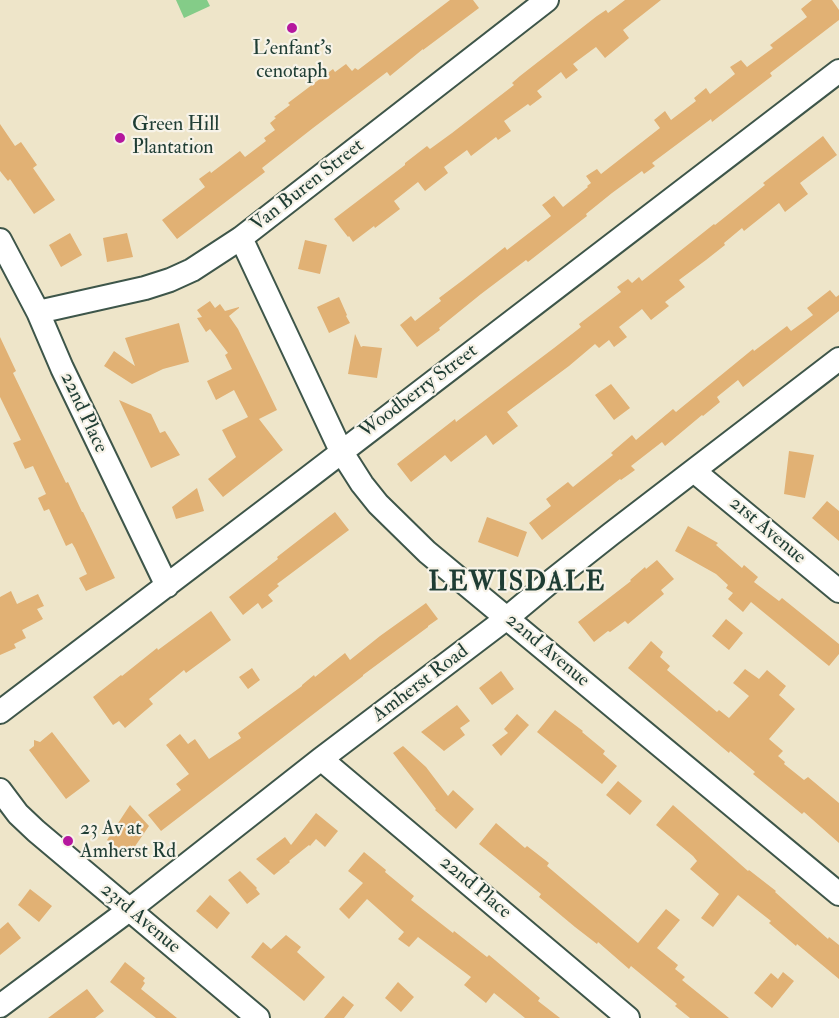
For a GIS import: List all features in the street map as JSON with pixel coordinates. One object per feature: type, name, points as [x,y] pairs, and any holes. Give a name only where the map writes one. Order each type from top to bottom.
[{"type":"street","name":"Van Buren Street","points":[[38,312],[145,288],[192,270],[241,238],[547,0]]},
{"type":"street","name":"Woodberry Street","points":[[0,712],[839,71]]},
{"type":"street","name":"22nd Avenue","points":[[241,238],[341,451],[362,484],[395,522],[427,552],[839,894]]},
{"type":"street","name":"22nd Place","points":[[0,240],[38,312],[62,368],[167,586]]},
{"type":"street","name":"Amherst Road","points":[[0,1006],[129,910],[839,359]]},
{"type":"street","name":"21st Avenue","points":[[694,471],[839,591]]},
{"type":"street","name":"22nd Place","points":[[321,759],[628,1018]]},
{"type":"street","name":"23rd Avenue","points":[[0,790],[18,814],[36,831],[258,1018]]},
{"type":"green space","points":[[176,0],[207,0],[210,6],[184,18]]},
{"type":"building","points":[[450,0],[473,0],[479,8],[390,76],[387,72],[313,128],[262,168],[265,172],[177,239],[162,220],[205,187],[199,179],[210,171],[211,173],[240,151],[245,157],[266,141],[264,138],[275,130],[270,123],[276,118],[274,117],[290,105],[288,103],[333,69],[335,72],[346,64],[352,71],[355,68],[358,70]]},
{"type":"building","points":[[625,0],[661,0],[623,30],[629,38],[605,58],[596,47],[573,64],[578,70],[566,79],[561,72],[537,91],[542,97],[504,121],[511,131],[498,140],[496,137],[471,156],[467,150],[444,167],[448,173],[425,191],[418,182],[394,201],[400,209],[375,228],[374,226],[353,242],[348,237],[334,219],[427,146],[430,149],[452,133],[597,16],[606,10],[608,13]]},
{"type":"building","points":[[812,0],[832,0],[839,10],[839,20],[770,73],[772,76],[712,122],[711,119],[652,163],[655,166],[644,174],[642,171],[612,193],[586,214],[587,216],[528,262],[526,260],[481,294],[417,347],[400,325],[411,316],[415,321],[441,301],[439,298],[505,247],[507,250],[551,216],[542,205],[554,196],[563,207],[588,187],[591,183],[586,176],[597,169],[601,174],[660,128],[654,120],[665,111],[671,120],[696,101],[694,98],[706,88],[710,94],[735,74],[730,67],[741,60],[747,67],[773,48],[770,45],[807,17],[801,9]]},
{"type":"building","points":[[0,124],[15,146],[21,142],[37,165],[33,168],[55,200],[34,214],[10,179],[8,181],[0,171]]},
{"type":"building","points":[[823,136],[837,155],[800,183],[808,194],[785,212],[779,203],[744,231],[742,228],[724,243],[725,245],[679,280],[685,287],[665,302],[669,306],[651,320],[642,309],[619,327],[627,337],[614,347],[609,340],[599,348],[595,344],[507,412],[518,426],[493,445],[486,435],[451,462],[445,455],[411,482],[397,464],[581,327],[579,324],[621,292],[617,287],[628,279],[632,283],[639,277],[642,281],[765,185],[763,183]]},
{"type":"building","points":[[70,233],[82,255],[61,267],[49,245]]},
{"type":"building","points":[[127,233],[133,257],[107,262],[103,238]]},
{"type":"building","points":[[305,240],[327,245],[320,274],[298,269]]},
{"type":"building","points":[[830,290],[836,297],[839,295],[839,311],[743,387],[738,380],[717,397],[720,402],[703,416],[665,446],[662,442],[631,466],[635,470],[620,479],[542,540],[529,523],[551,506],[546,499],[568,482],[573,487],[613,455],[611,453],[632,435],[636,440],[673,409],[676,412],[753,349],[754,351],[787,326],[791,331],[813,315],[807,308]]},
{"type":"building","points":[[339,297],[350,323],[329,333],[317,307]]},
{"type":"building","points":[[210,301],[215,308],[220,304],[225,311],[239,307],[229,316],[238,329],[277,410],[259,419],[283,450],[223,497],[208,479],[236,457],[222,430],[248,417],[234,390],[216,400],[207,381],[232,369],[225,355],[228,353],[210,329],[206,332],[197,318],[202,317],[197,310]]},
{"type":"building","points":[[179,323],[189,362],[163,369],[132,384],[104,366],[114,351],[135,366],[125,338]]},
{"type":"building","points":[[355,334],[361,347],[382,348],[377,378],[348,374]]},
{"type":"building","points":[[0,337],[16,371],[13,373],[115,578],[86,591],[79,578],[87,574],[75,548],[72,543],[66,546],[49,509],[44,511],[38,498],[46,494],[33,466],[25,469],[13,443],[21,440],[0,397]]},
{"type":"building","points":[[611,384],[630,408],[614,420],[595,395]]},
{"type":"building","points":[[119,400],[151,414],[160,433],[165,431],[180,455],[151,468]]},
{"type":"building","points":[[789,451],[814,455],[805,498],[784,494]]},
{"type":"building","points":[[197,488],[204,511],[176,519],[172,507]]},
{"type":"building","points":[[827,501],[839,511],[839,541],[812,518]]},
{"type":"building","points":[[335,512],[349,530],[277,584],[279,586],[268,595],[273,601],[262,609],[258,603],[243,615],[229,597]]},
{"type":"building","points":[[487,517],[527,532],[518,557],[478,542]]},
{"type":"building","points":[[688,526],[718,543],[716,545],[742,568],[744,565],[758,577],[754,582],[779,601],[782,598],[839,644],[839,654],[829,666],[751,602],[743,612],[728,599],[733,593],[726,588],[728,585],[716,574],[675,551]]},
{"type":"building","points":[[657,560],[674,579],[661,590],[664,594],[628,624],[625,621],[594,642],[578,622],[631,581],[645,567],[646,569]]},
{"type":"building","points":[[11,591],[17,604],[38,594],[44,606],[37,609],[43,619],[22,630],[26,638],[14,644],[16,648],[0,655],[0,597]]},
{"type":"building","points":[[426,603],[438,619],[161,831],[148,815],[181,790],[176,784],[189,774],[166,745],[180,734],[188,744],[195,739],[209,759],[241,738],[238,733],[314,675],[315,677],[345,653],[350,660]]},
{"type":"building","points":[[211,611],[231,640],[186,673],[184,670],[149,699],[153,704],[125,728],[119,721],[113,725],[93,697],[157,648],[158,650]]},
{"type":"building","points":[[726,619],[743,633],[729,650],[712,636]]},
{"type":"building","points":[[651,641],[663,652],[660,657],[670,666],[667,670],[717,712],[719,710],[729,718],[749,696],[733,683],[745,669],[759,679],[767,670],[786,686],[779,695],[795,709],[769,739],[783,751],[778,756],[785,762],[784,764],[804,780],[808,777],[839,803],[839,843],[628,668]]},
{"type":"building","points":[[252,668],[260,680],[248,689],[239,677]]},
{"type":"building","points":[[501,671],[514,689],[492,705],[479,688]]},
{"type":"building","points":[[457,705],[470,721],[460,728],[465,735],[444,751],[421,732]]},
{"type":"building","points":[[555,710],[583,731],[605,751],[603,754],[617,766],[602,784],[537,732]]},
{"type":"building","points":[[517,714],[529,725],[501,756],[492,745],[508,733],[504,729]]},
{"type":"building","points":[[52,732],[90,781],[66,799],[29,750],[34,746],[34,740],[40,742]]},
{"type":"building","points":[[403,746],[426,767],[448,796],[453,790],[474,809],[456,829],[435,810],[393,753]]},
{"type":"building","points":[[618,781],[642,801],[630,815],[606,795]]},
{"type":"building","points":[[130,805],[149,826],[129,855],[107,840]]},
{"type":"building","points":[[673,805],[748,871],[776,891],[828,939],[829,937],[839,945],[839,979],[797,944],[796,946],[769,923],[771,921],[738,895],[713,927],[701,918],[719,894],[690,869],[697,861],[693,856],[656,825]]},
{"type":"building","points":[[316,813],[338,831],[325,847],[316,839],[274,875],[256,859],[285,837],[291,845]]},
{"type":"building","points":[[496,823],[525,848],[527,846],[549,863],[547,866],[638,943],[666,909],[680,920],[657,948],[678,965],[675,969],[685,977],[682,980],[729,1018],[690,1018],[675,1006],[677,1004],[631,966],[629,969],[539,897],[541,894],[479,844]]},
{"type":"building","points":[[364,852],[414,896],[411,900],[487,957],[489,955],[540,998],[538,1001],[560,1018],[525,1018],[494,993],[486,1003],[464,985],[471,977],[418,937],[409,947],[398,939],[404,932],[367,899],[349,919],[339,909],[363,883],[348,871]]},
{"type":"building","points":[[240,871],[260,894],[247,904],[228,880]]},
{"type":"building","points":[[30,889],[52,906],[39,922],[18,905]]},
{"type":"building","points":[[210,895],[230,913],[217,929],[196,911]]},
{"type":"building","points":[[8,922],[21,938],[0,955],[0,929]]},
{"type":"building","points":[[286,935],[301,947],[297,952],[325,977],[304,1001],[251,957],[263,942],[271,949]]},
{"type":"building","points":[[125,962],[145,978],[141,989],[177,1018],[156,1018],[110,982]]},
{"type":"building","points":[[783,972],[794,981],[772,1008],[754,993],[771,973],[778,979]]},
{"type":"building","points":[[398,982],[414,997],[401,1012],[385,998]]},
{"type":"building","points":[[87,989],[104,1011],[95,1018],[48,1018]]},
{"type":"building","points":[[343,996],[354,1005],[344,1018],[324,1018]]},
{"type":"place","name":"L'enfant's cenotaph","points":[[292,28]]},
{"type":"place","name":"Green Hill Plantation","points":[[120,138]]},
{"type":"place","name":"23 Av at Amherst Rd","points":[[68,841]]},
{"type":"district","name":"LEWISDALE","points":[[517,584]]}]
